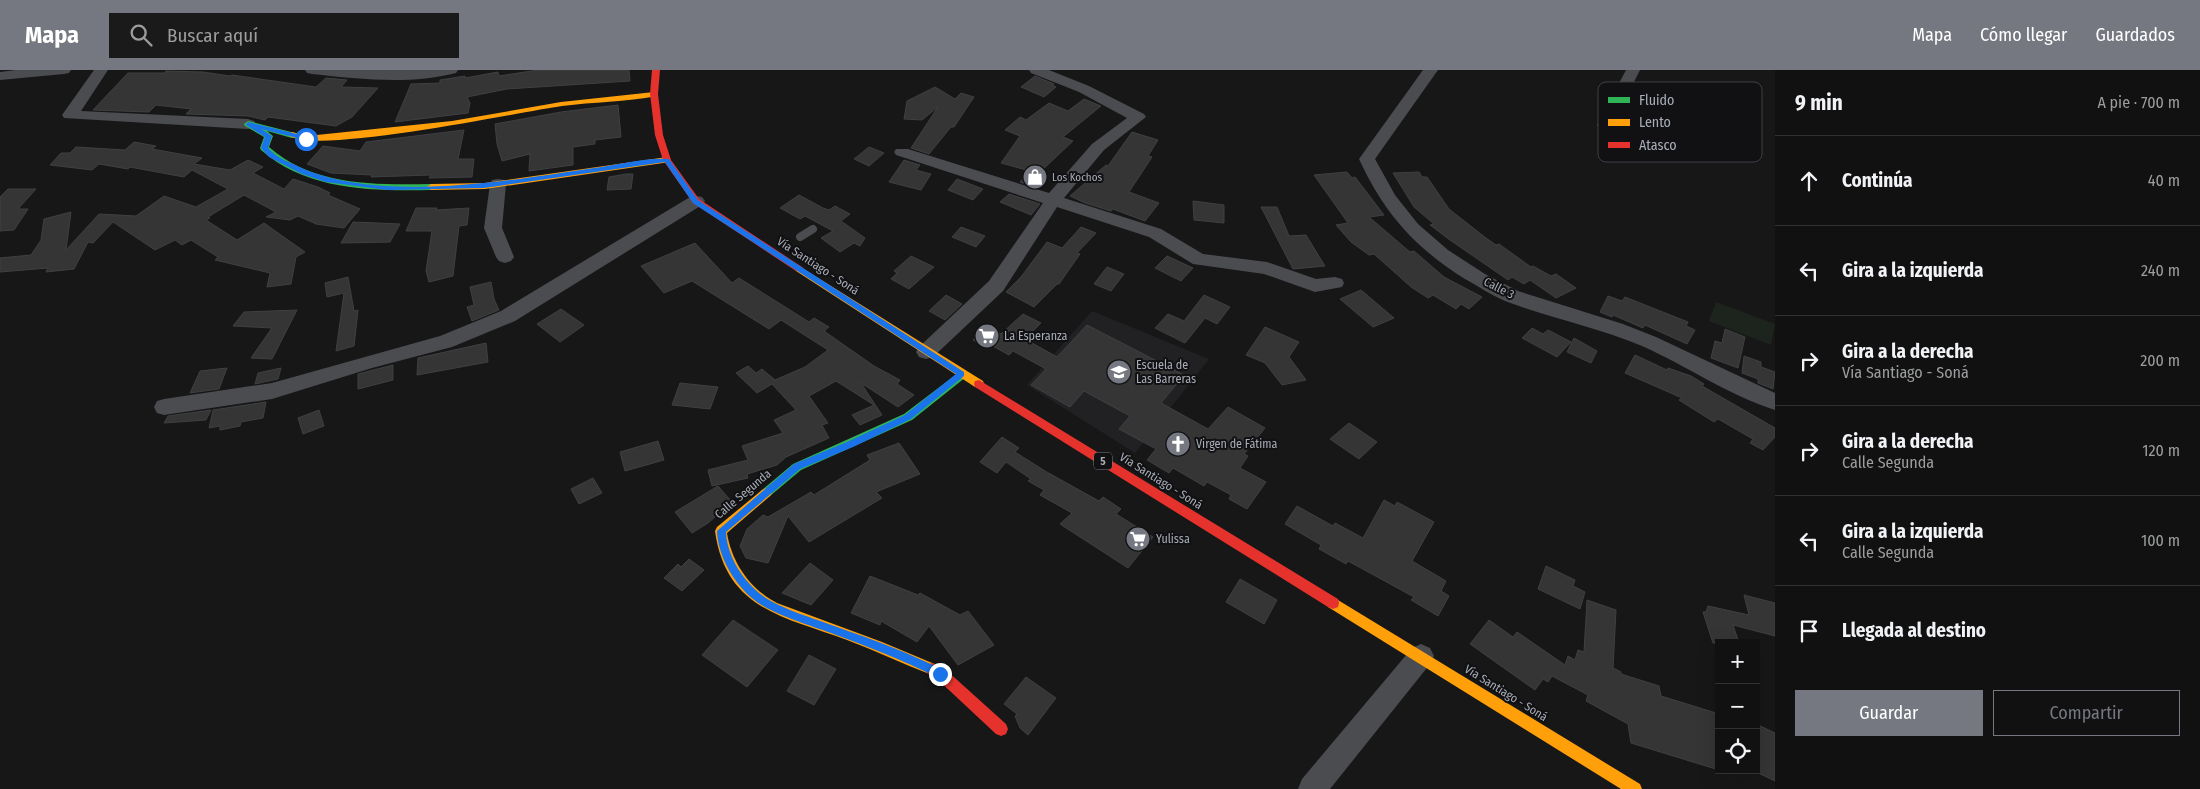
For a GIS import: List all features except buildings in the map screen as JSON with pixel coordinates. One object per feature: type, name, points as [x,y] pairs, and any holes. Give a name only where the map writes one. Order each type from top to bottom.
[{"type":"street","points":[[0,76],[64,70]]},
{"type":"street","points":[[102,70],[70,115],[248,124],[306,139],[452,124],[561,104],[654,94]]},
{"type":"street","points":[[312,70],[365,74],[432,74],[451,70]]},
{"type":"street","name":"Vía Santiago - Soná","points":[[656,70],[654,94],[659,135],[667,160],[696,201],[926,352],[1635,789]]},
{"type":"street","points":[[926,352],[996,286],[1053,200],[1098,147],[1138,117],[1084,89],[1036,70]]},
{"type":"street","name":"Calle 3","points":[[1431,70],[1367,159],[1380,188],[1400,217],[1450,262],[1510,296],[1632,334],[1751,393],[1775,402]]},
{"type":"street","points":[[1627,82],[1633,70]]},
{"type":"street","points":[[248,124],[268,136],[264,148],[271,156],[304,173],[328,181],[388,188],[498,184],[667,160]]},
{"type":"street","points":[[902,152],[1155,233],[1200,260],[1267,268],[1315,286],[1335,283]]},
{"type":"street","points":[[498,184],[493,228],[505,257]]},
{"type":"street","points":[[164,407],[272,391],[446,342],[508,316],[696,201]]},
{"type":"street","name":"Calle Segunda","points":[[962,374],[908,417],[850,445],[797,467],[721,531],[722,544],[737,576],[760,600],[796,616],[894,651],[940,674],[1001,729]]},
{"type":"street","points":[[1312,789],[1421,656]]},
{"type":"lane","points":[[800,237],[812,229]]},
{"type":"shaded area","points":[[1716,302],[1775,324],[1771,345],[1709,321]]},
{"type":"shaded area","name":"Escuela de Las Barreras","points":[[1092,311],[1209,359],[1135,453],[1027,385]]},
{"type":"traffic: fast","points":[[292,135],[248,124],[269,136],[264,148],[279,161],[298,171],[319,178],[366,186],[431,187]]},
{"type":"traffic: fast","points":[[766,493],[797,467],[908,417],[962,374]]},
{"type":"traffic: slow","points":[[292,135],[307,139],[376,133],[452,124],[561,104],[654,94]]},
{"type":"traffic: slow","points":[[431,187],[485,186],[667,160]]},
{"type":"traffic: slow","points":[[799,269],[979,384]]},
{"type":"traffic: slow","points":[[766,493],[721,531],[722,541],[733,569],[752,593],[765,603],[780,610],[878,646],[932,669]]},
{"type":"traffic: slow","points":[[1333,603],[1635,789]]},
{"type":"traffic: jam","points":[[656,70],[654,94],[659,135],[667,160],[696,201],[799,269]]},
{"type":"traffic: jam","points":[[979,384],[1333,603]]},
{"type":"traffic: jam","points":[[932,669],[940,673],[1001,729]]},
{"type":"place","name":"Los Kochos","points":[[1035,177]]},
{"type":"place","name":"La Esperanza","points":[[987,336]]},
{"type":"place","name":"Escuela de Las Barreras","points":[[1119,372]]},
{"type":"place","name":"Virgen de Fátima","points":[[1178,444]]},
{"type":"place","name":"Yulissa","points":[[1138,539]]},
{"type":"route","points":[[306,139],[248,124],[268,136],[264,148],[271,156],[304,173],[328,181],[388,188],[484,186],[667,160],[696,201],[704,208],[962,374],[908,417],[850,445],[797,467],[721,531],[722,544],[737,576],[760,600],[796,616],[894,651],[940,674]]}]
